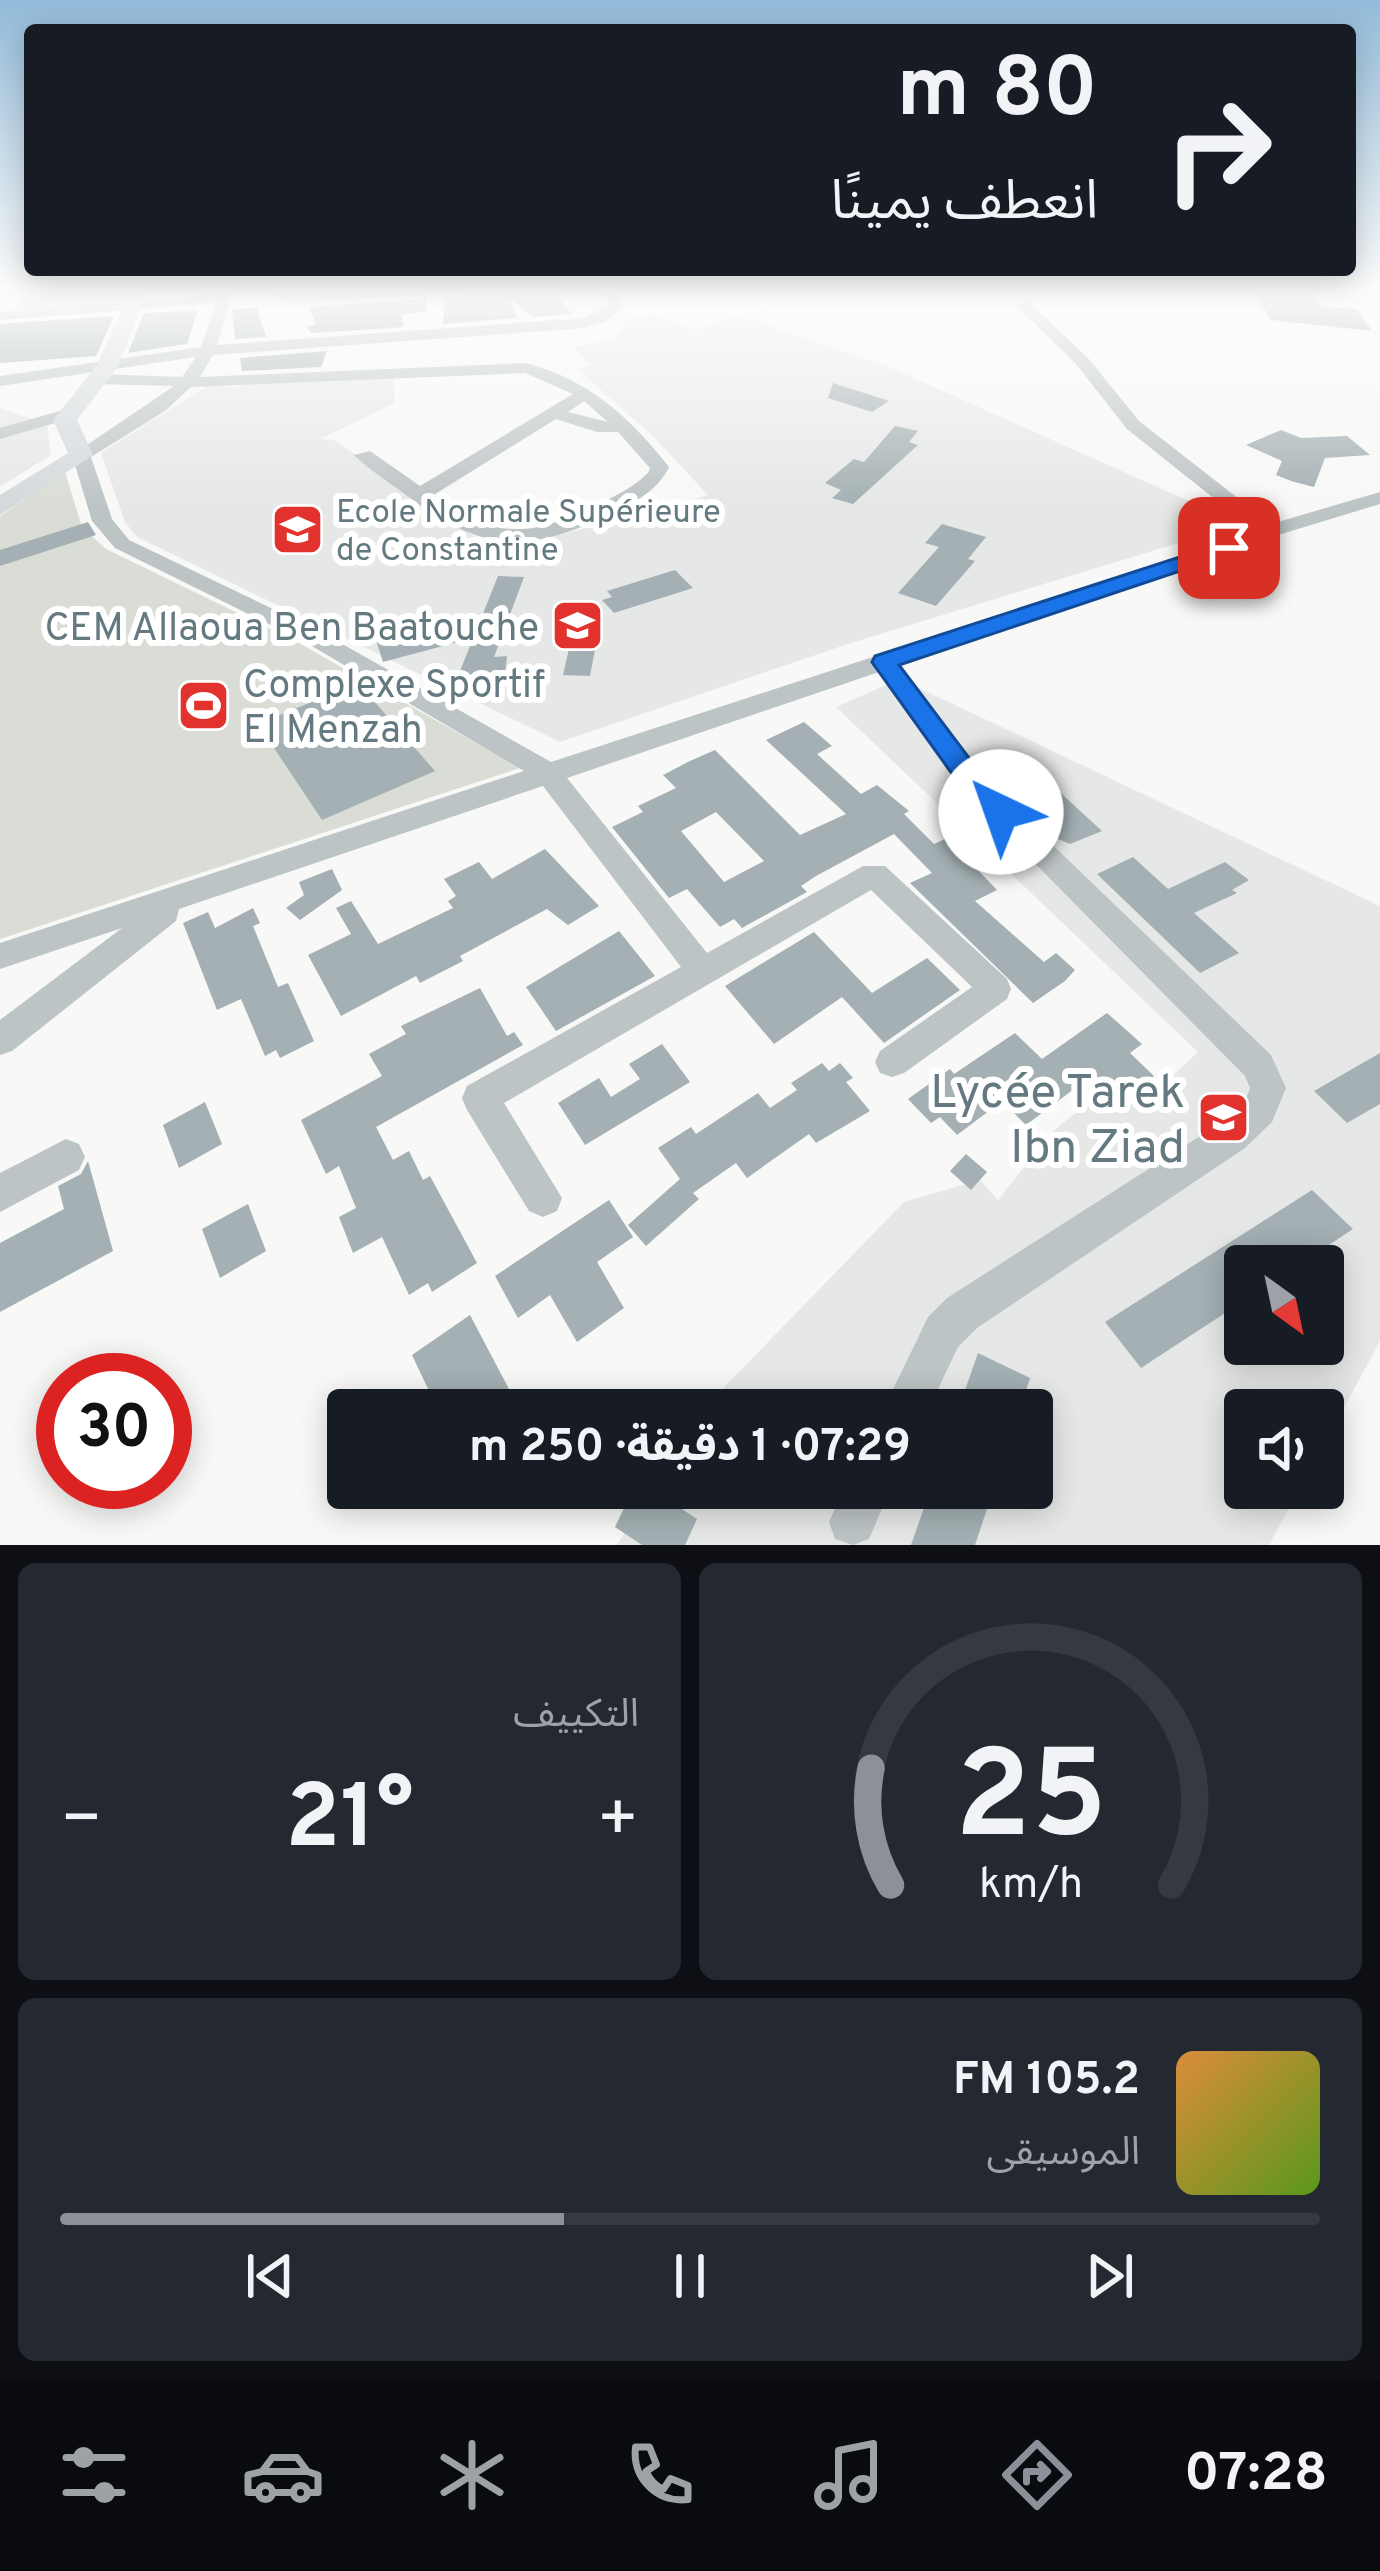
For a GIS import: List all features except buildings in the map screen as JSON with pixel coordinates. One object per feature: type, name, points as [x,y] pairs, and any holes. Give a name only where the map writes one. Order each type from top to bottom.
[{"type":"main road","points":[[0,507],[81,455],[65,420],[107,361]]},
{"type":"street","points":[[0,381],[102,372],[156,361]]},
{"type":"street","points":[[205,361],[191,382],[81,455],[102,520],[122,544],[313,637],[548,773],[700,969]]},
{"type":"street","points":[[1081,361],[1133,424],[1268,532],[1380,498]]},
{"type":"street","points":[[102,372],[191,382],[526,368],[588,392],[660,466],[645,487],[569,528],[537,538],[494,539],[455,520],[363,455]]},
{"type":"street","points":[[421,494],[588,392]]},
{"type":"street","points":[[0,412],[22,419],[9,429]]},
{"type":"street","points":[[554,412],[597,427],[623,427]]},
{"type":"street","points":[[9,429],[70,413]]},
{"type":"street","points":[[0,956],[1229,548]]},
{"type":"street","points":[[884,662],[959,765],[1001,812],[1259,1066],[1268,1088],[1259,1110],[1232,1136],[962,1313],[943,1332],[915,1389]]},
{"type":"street","points":[[543,1198],[480,1098],[874,874],[994,989],[892,1063]]},
{"type":"street","points":[[0,1040],[183,899]]},
{"type":"street","points":[[0,1193],[66,1157]]},
{"type":"shaded area","points":[[587,361],[872,361],[1231,520],[1211,533],[851,643],[560,742],[137,537],[125,522],[101,453],[209,385],[236,388],[394,378],[394,403],[320,439],[334,440],[496,552],[708,495],[652,435],[578,370],[591,365]]},
{"type":"shaded area","points":[[0,408],[47,424],[51,455],[0,487]]},
{"type":"shaded area","name":"Complexe Sportif El Menzah","points":[[65,472],[82,527],[106,549],[297,642],[520,768],[0,939],[0,516]]},
{"type":"shaded area","name":"Lycée Tarek Ibn Ziad","points":[[900,679],[1380,906],[1380,1341],[1344,1407],[1344,1389],[1224,1389],[1224,1509],[1289,1509],[1269,1545],[617,1545],[640,1509],[1053,1509],[1053,1389],[722,1389],[904,1202],[980,1180],[998,1200],[1052,1132],[1085,1105],[1143,1104],[1198,1052],[836,707]]},
{"type":"place","name":"Ecole Normale Supérieure de Constantine","points":[[297,529]]},
{"type":"place","name":"CEM Allaoua Ben Baatouche","points":[[578,626]]},
{"type":"place","name":"Complexe Sportif El Menzah","points":[[204,705]]},
{"type":"place","name":"Lycée Tarek Ibn Ziad","points":[[1224,1118]]},
{"type":"route","points":[[1001,812],[959,765],[884,662],[1229,548]]}]
